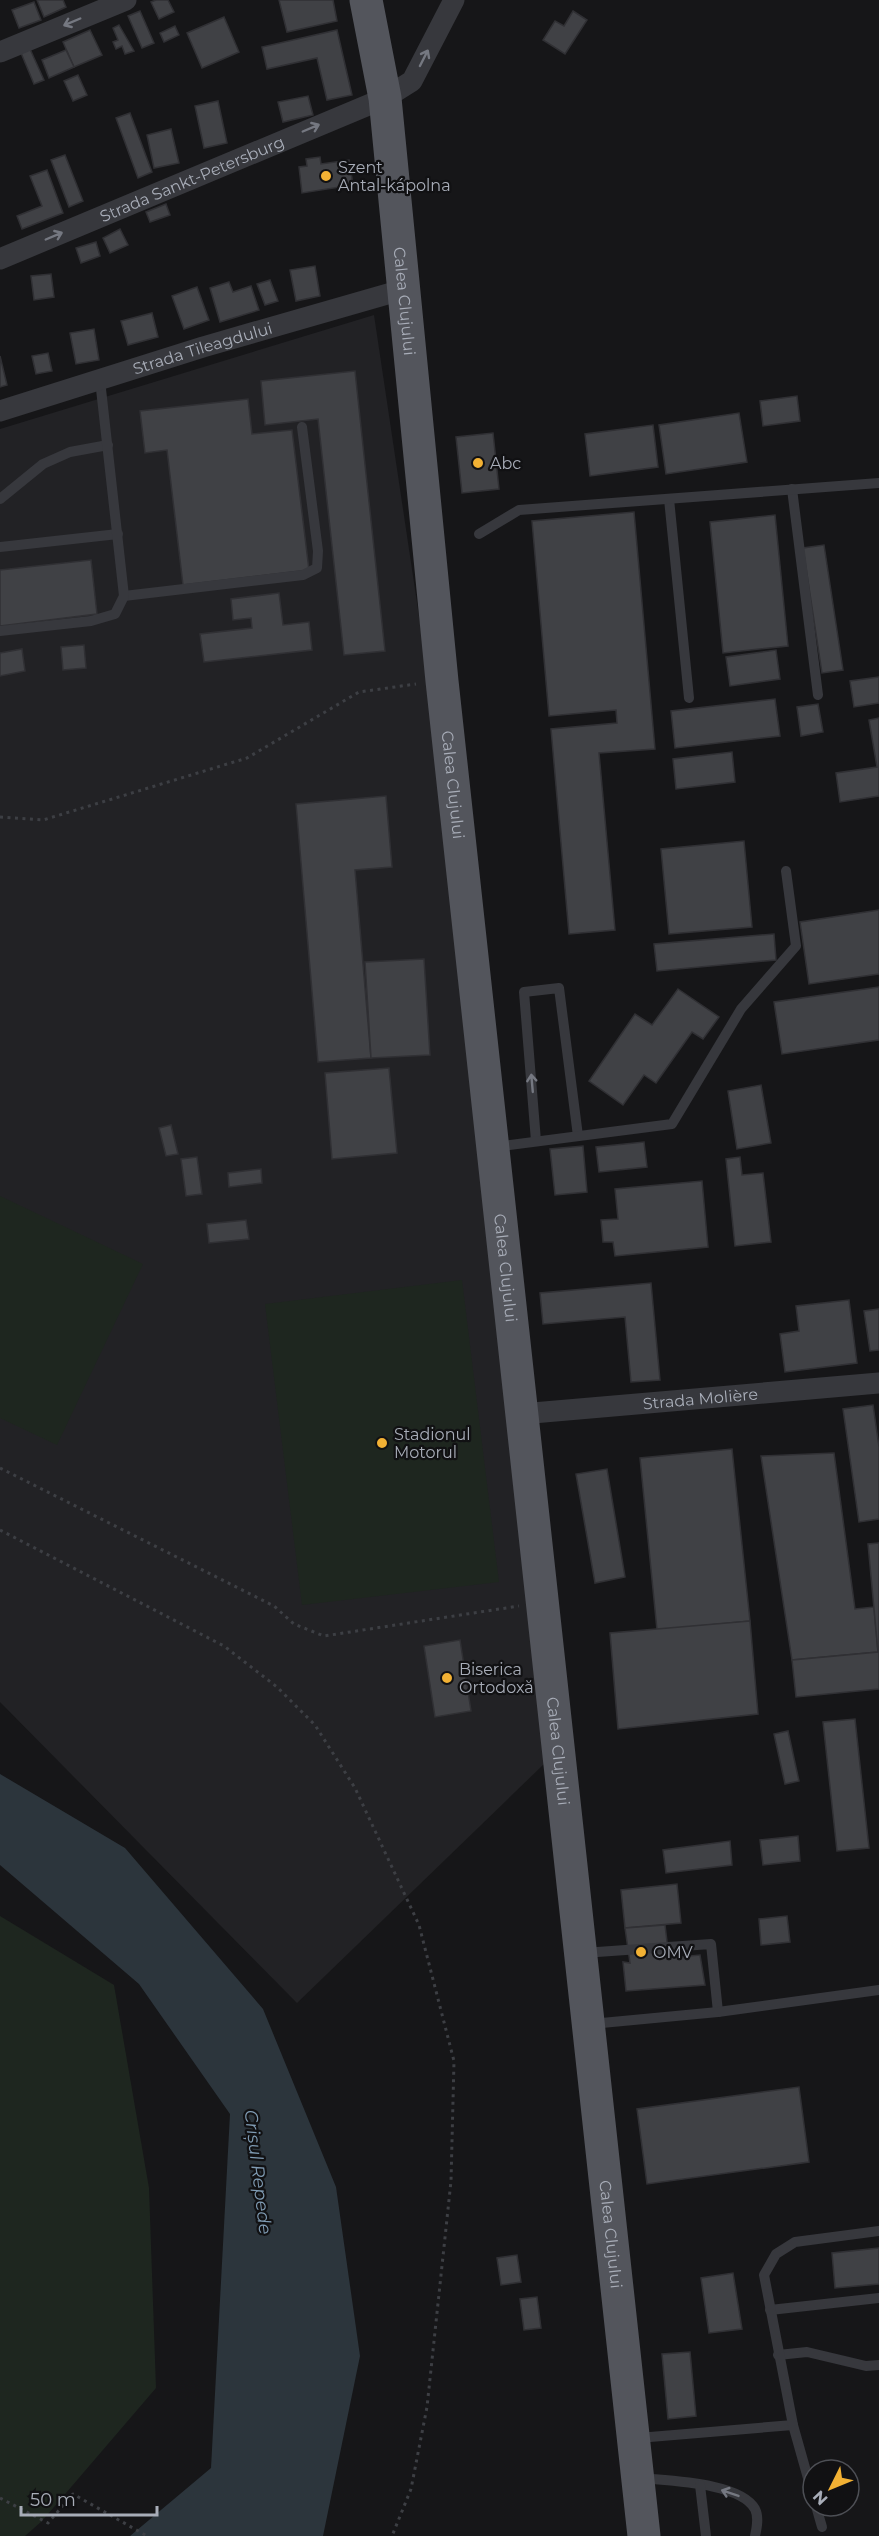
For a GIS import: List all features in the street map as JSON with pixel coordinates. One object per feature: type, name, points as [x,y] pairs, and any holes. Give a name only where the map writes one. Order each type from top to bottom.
[{"type":"main road","name":"Calea Clujului","points":[[366,0],[385,98],[442,681],[644,2536]]},
{"type":"street","points":[[0,52],[126,0]]},
{"type":"street","name":"Strada Sankt-Petersburg","points":[[0,259],[385,98],[412,81],[454,0]]},
{"type":"street","name":"Strada Tileagdului","points":[[0,411],[405,290]]},
{"type":"street","name":"Strada Molière","points":[[521,1414],[879,1383]]},
{"type":"lane","points":[[0,631],[91,621],[115,614],[124,596],[100,380]]},
{"type":"lane","points":[[124,596],[303,575],[316,568],[318,551],[302,427]]},
{"type":"lane","points":[[0,500],[43,464],[70,452],[108,445]]},
{"type":"lane","points":[[479,534],[519,510],[879,483]]},
{"type":"lane","points":[[792,489],[818,695]]},
{"type":"lane","points":[[669,499],[688,698]]},
{"type":"lane","points":[[0,547],[118,534]]},
{"type":"lane","points":[[492,1147],[672,1124],[741,1009],[796,946],[786,871]]},
{"type":"lane","points":[[536,1141],[524,992],[559,988],[578,1136]]},
{"type":"lane","points":[[579,1953],[711,1944],[718,2012]]},
{"type":"lane","points":[[587,2024],[718,2012],[879,1990]]},
{"type":"lane","points":[[802,2458],[778,2355],[764,2275],[776,2254],[795,2242],[879,2231]]},
{"type":"lane","points":[[770,2310],[879,2298]]},
{"type":"lane","points":[[778,2355],[807,2352],[866,2366],[879,2365]]},
{"type":"lane","points":[[633,2438],[793,2425]]},
{"type":"lane","points":[[637,2478],[700,2485],[744,2498],[755,2509],[758,2524],[755,2536]]},
{"type":"lane","points":[[700,2485],[706,2536]]},
{"type":"lane","points":[[819,2518],[822,2527]]},
{"type":"path","points":[[0,817],[43,820],[247,758],[359,693],[442,681]]},
{"type":"path","points":[[0,1468],[274,1606],[294,1624],[324,1636],[541,1602]]},
{"type":"path","points":[[0,1530],[224,1646],[277,1687],[315,1725],[355,1788],[419,1925],[454,2061],[451,2181],[427,2407],[411,2489],[392,2536]]},
{"type":"path","points":[[0,2498],[48,2523],[73,2494],[147,2536]]},
{"type":"shaded area","points":[[374,315],[491,1098],[544,1764],[297,2003],[0,1702],[0,429]]},
{"type":"shaded area","points":[[0,1196],[143,1264],[57,1445],[0,1418]]},
{"type":"shaded area","name":"Stadionul Motorul","points":[[462,1280],[499,1582],[302,1605],[265,1304]]},
{"type":"shaded area","points":[[0,1916],[114,1985],[149,2188],[156,2388],[42,2521],[25,2536],[0,2536]]},
{"type":"water","name":"Crișul Repede","points":[[0,1774],[125,1848],[263,2009],[336,2187],[360,2356],[323,2536],[130,2536],[211,2468],[230,2114],[139,1984],[0,1865]]},
{"type":"building","points":[[37,0],[63,0],[66,7],[44,17]]},
{"type":"building","points":[[168,0],[174,12],[159,19],[151,2]]},
{"type":"building","points":[[279,0],[333,0],[337,21],[287,32]]},
{"type":"building","points":[[34,2],[41,20],[19,28],[12,10]]},
{"type":"building","points":[[140,11],[154,43],[142,48],[128,16]]},
{"type":"building","points":[[573,11],[587,20],[565,54],[543,40],[555,21],[564,26]]},
{"type":"building","points":[[224,17],[239,52],[202,68],[187,33]]},
{"type":"building","points":[[119,25],[134,51],[125,54],[122,46],[116,49],[113,42],[118,40],[113,28]]},
{"type":"building","points":[[175,26],[179,35],[164,42],[160,33]]},
{"type":"building","points":[[90,30],[102,55],[74,67],[63,42]]},
{"type":"building","points":[[337,30],[352,95],[327,100],[317,58],[267,69],[262,47]]},
{"type":"building","points":[[30,49],[44,80],[34,84],[21,53]]},
{"type":"building","points":[[66,50],[74,67],[49,78],[42,60]]},
{"type":"building","points":[[78,75],[87,95],[73,101],[64,81]]},
{"type":"building","points":[[308,96],[313,115],[283,122],[278,102]]},
{"type":"building","points":[[218,101],[227,143],[204,148],[195,106]]},
{"type":"building","points":[[130,113],[152,172],[138,178],[116,118]]},
{"type":"building","points":[[171,129],[179,163],[154,168],[147,135]]},
{"type":"building","points":[[65,155],[83,201],[69,207],[51,160]]},
{"type":"building","name":"Szent Antal-kápolna","points":[[320,157],[321,164],[349,160],[353,185],[302,193],[299,167],[307,166],[306,159]]},
{"type":"building","points":[[47,170],[63,213],[22,229],[17,216],[42,206],[30,176]]},
{"type":"building","points":[[166,204],[170,215],[150,222],[146,212]]},
{"type":"building","points":[[120,229],[128,245],[110,253],[103,238]]},
{"type":"building","points":[[96,242],[100,256],[81,263],[76,248]]},
{"type":"building","points":[[315,266],[320,296],[296,301],[290,270]]},
{"type":"building","points":[[51,274],[54,297],[34,300],[31,276]]},
{"type":"building","points":[[270,280],[278,301],[265,305],[257,284]]},
{"type":"building","points":[[229,282],[233,292],[251,286],[259,310],[220,322],[210,288]]},
{"type":"building","points":[[197,287],[209,320],[184,329],[172,296]]},
{"type":"building","points":[[152,313],[158,337],[128,345],[121,321]]},
{"type":"building","points":[[94,329],[99,360],[76,364],[70,333]]},
{"type":"building","points":[[48,353],[52,371],[36,374],[32,356]]},
{"type":"building","points":[[0,356],[7,385],[0,387]]},
{"type":"building","points":[[355,371],[385,651],[344,655],[318,419],[265,425],[261,381]]},
{"type":"building","points":[[797,396],[800,421],[763,426],[760,401]]},
{"type":"building","points":[[248,399],[252,434],[292,430],[309,570],[183,585],[167,450],[145,453],[140,411]]},
{"type":"building","points":[[739,413],[747,462],[666,474],[659,425]]},
{"type":"building","points":[[653,425],[658,467],[590,476],[585,434]]},
{"type":"building","name":"Abc","points":[[493,433],[499,489],[462,493],[456,437]]},
{"type":"building","points":[[634,512],[655,749],[599,753],[615,930],[569,934],[551,729],[617,723],[616,710],[549,716],[532,521]]},
{"type":"building","points":[[775,515],[788,646],[723,653],[710,522]]},
{"type":"building","points":[[824,545],[843,670],[822,673],[803,548]]},
{"type":"building","points":[[91,560],[97,614],[0,626],[0,570]]},
{"type":"building","points":[[279,593],[283,625],[309,622],[312,650],[204,662],[200,634],[252,628],[251,618],[233,620],[231,599]]},
{"type":"building","points":[[84,645],[86,668],[63,670],[61,647]]},
{"type":"building","points":[[22,649],[25,671],[0,676],[0,653]]},
{"type":"building","points":[[776,650],[780,679],[730,686],[726,657]]},
{"type":"building","points":[[879,677],[879,703],[854,707],[850,681]]},
{"type":"building","points":[[775,699],[780,736],[675,748],[671,711]]},
{"type":"building","points":[[818,704],[823,732],[801,736],[797,707]]},
{"type":"building","points":[[879,718],[879,796],[840,802],[836,773],[877,767],[869,720]]},
{"type":"building","points":[[732,752],[735,782],[676,789],[673,759]]},
{"type":"building","points":[[386,796],[392,867],[355,870],[371,1058],[318,1062],[296,804]]},
{"type":"building","points":[[744,841],[752,927],[669,934],[661,849]]},
{"type":"building","points":[[879,910],[879,974],[809,984],[800,922]]},
{"type":"building","points":[[774,934],[776,960],[657,971],[654,944]]},
{"type":"building","points":[[424,959],[430,1055],[371,1058],[365,962]]},
{"type":"building","points":[[879,987],[879,1040],[782,1054],[774,1002]]},
{"type":"building","points":[[678,989],[719,1017],[703,1039],[692,1032],[656,1083],[644,1075],[623,1105],[589,1081],[635,1014],[652,1025]]},
{"type":"building","points":[[389,1068],[397,1153],[332,1159],[325,1073]]},
{"type":"building","points":[[761,1085],[771,1143],[737,1149],[728,1091]]},
{"type":"building","points":[[171,1125],[178,1154],[166,1156],[159,1128]]},
{"type":"building","points":[[644,1142],[647,1167],[599,1172],[596,1147]]},
{"type":"building","points":[[583,1146],[587,1192],[555,1195],[550,1149]]},
{"type":"building","points":[[197,1157],[202,1194],[186,1196],[181,1159]]},
{"type":"building","points":[[740,1157],[742,1175],[763,1173],[771,1242],[735,1246],[726,1159]]},
{"type":"building","points":[[261,1169],[262,1183],[229,1187],[228,1173]]},
{"type":"building","points":[[702,1181],[708,1247],[615,1256],[613,1242],[603,1242],[601,1220],[618,1219],[615,1189]]},
{"type":"building","points":[[246,1220],[249,1239],[209,1243],[207,1224]]},
{"type":"building","points":[[651,1283],[660,1380],[631,1382],[625,1317],[543,1324],[540,1293]]},
{"type":"building","points":[[849,1300],[857,1363],[785,1372],[780,1334],[799,1331],[796,1306]]},
{"type":"building","points":[[879,1309],[879,1350],[870,1351],[864,1311]]},
{"type":"building","points":[[873,1405],[879,1447],[879,1519],[859,1522],[843,1409]]},
{"type":"building","points":[[732,1449],[750,1621],[657,1630],[640,1458]]},
{"type":"building","points":[[834,1453],[855,1609],[874,1607],[878,1652],[792,1660],[761,1456]]},
{"type":"building","points":[[607,1469],[625,1577],[595,1583],[576,1474]]},
{"type":"building","points":[[879,1543],[879,1689],[796,1697],[792,1660],[878,1652],[868,1544]]},
{"type":"building","points":[[750,1621],[758,1714],[618,1729],[610,1633]]},
{"type":"building","name":"Biserica Ortodoxă","points":[[460,1640],[471,1711],[435,1717],[424,1646]]},
{"type":"building","points":[[855,1719],[869,1848],[837,1851],[823,1722]]},
{"type":"building","points":[[788,1731],[799,1781],[785,1784],[774,1734]]},
{"type":"building","points":[[798,1836],[800,1861],[763,1865],[760,1840]]},
{"type":"building","points":[[730,1841],[732,1865],[666,1873],[663,1850]]},
{"type":"building","points":[[677,1884],[681,1923],[625,1928],[621,1890]]},
{"type":"building","points":[[787,1916],[790,1942],[761,1945],[759,1919]]},
{"type":"building","points":[[665,1925],[669,1958],[700,1955],[705,1985],[626,1991],[623,1962],[630,1963],[625,1928]]},
{"type":"building","points":[[799,2087],[809,2162],[647,2184],[637,2109]]},
{"type":"building","points":[[879,2248],[879,2284],[835,2288],[832,2253]]},
{"type":"building","points":[[517,2255],[521,2282],[501,2285],[497,2258]]},
{"type":"building","points":[[733,2273],[742,2329],[709,2333],[701,2278]]},
{"type":"building","points":[[537,2297],[541,2328],[524,2330],[520,2299]]},
{"type":"building","points":[[690,2352],[696,2416],[668,2419],[662,2354]]},
{"type":"place","name":"Szent Antal-kápolna","points":[[326,176]]},
{"type":"place","name":"Abc","points":[[478,463]]},
{"type":"place","name":"Stadionul Motorul","points":[[382,1443]]},
{"type":"place","name":"Biserica Ortodoxă","points":[[447,1678]]},
{"type":"place","name":"OMV","points":[[641,1952]]}]
